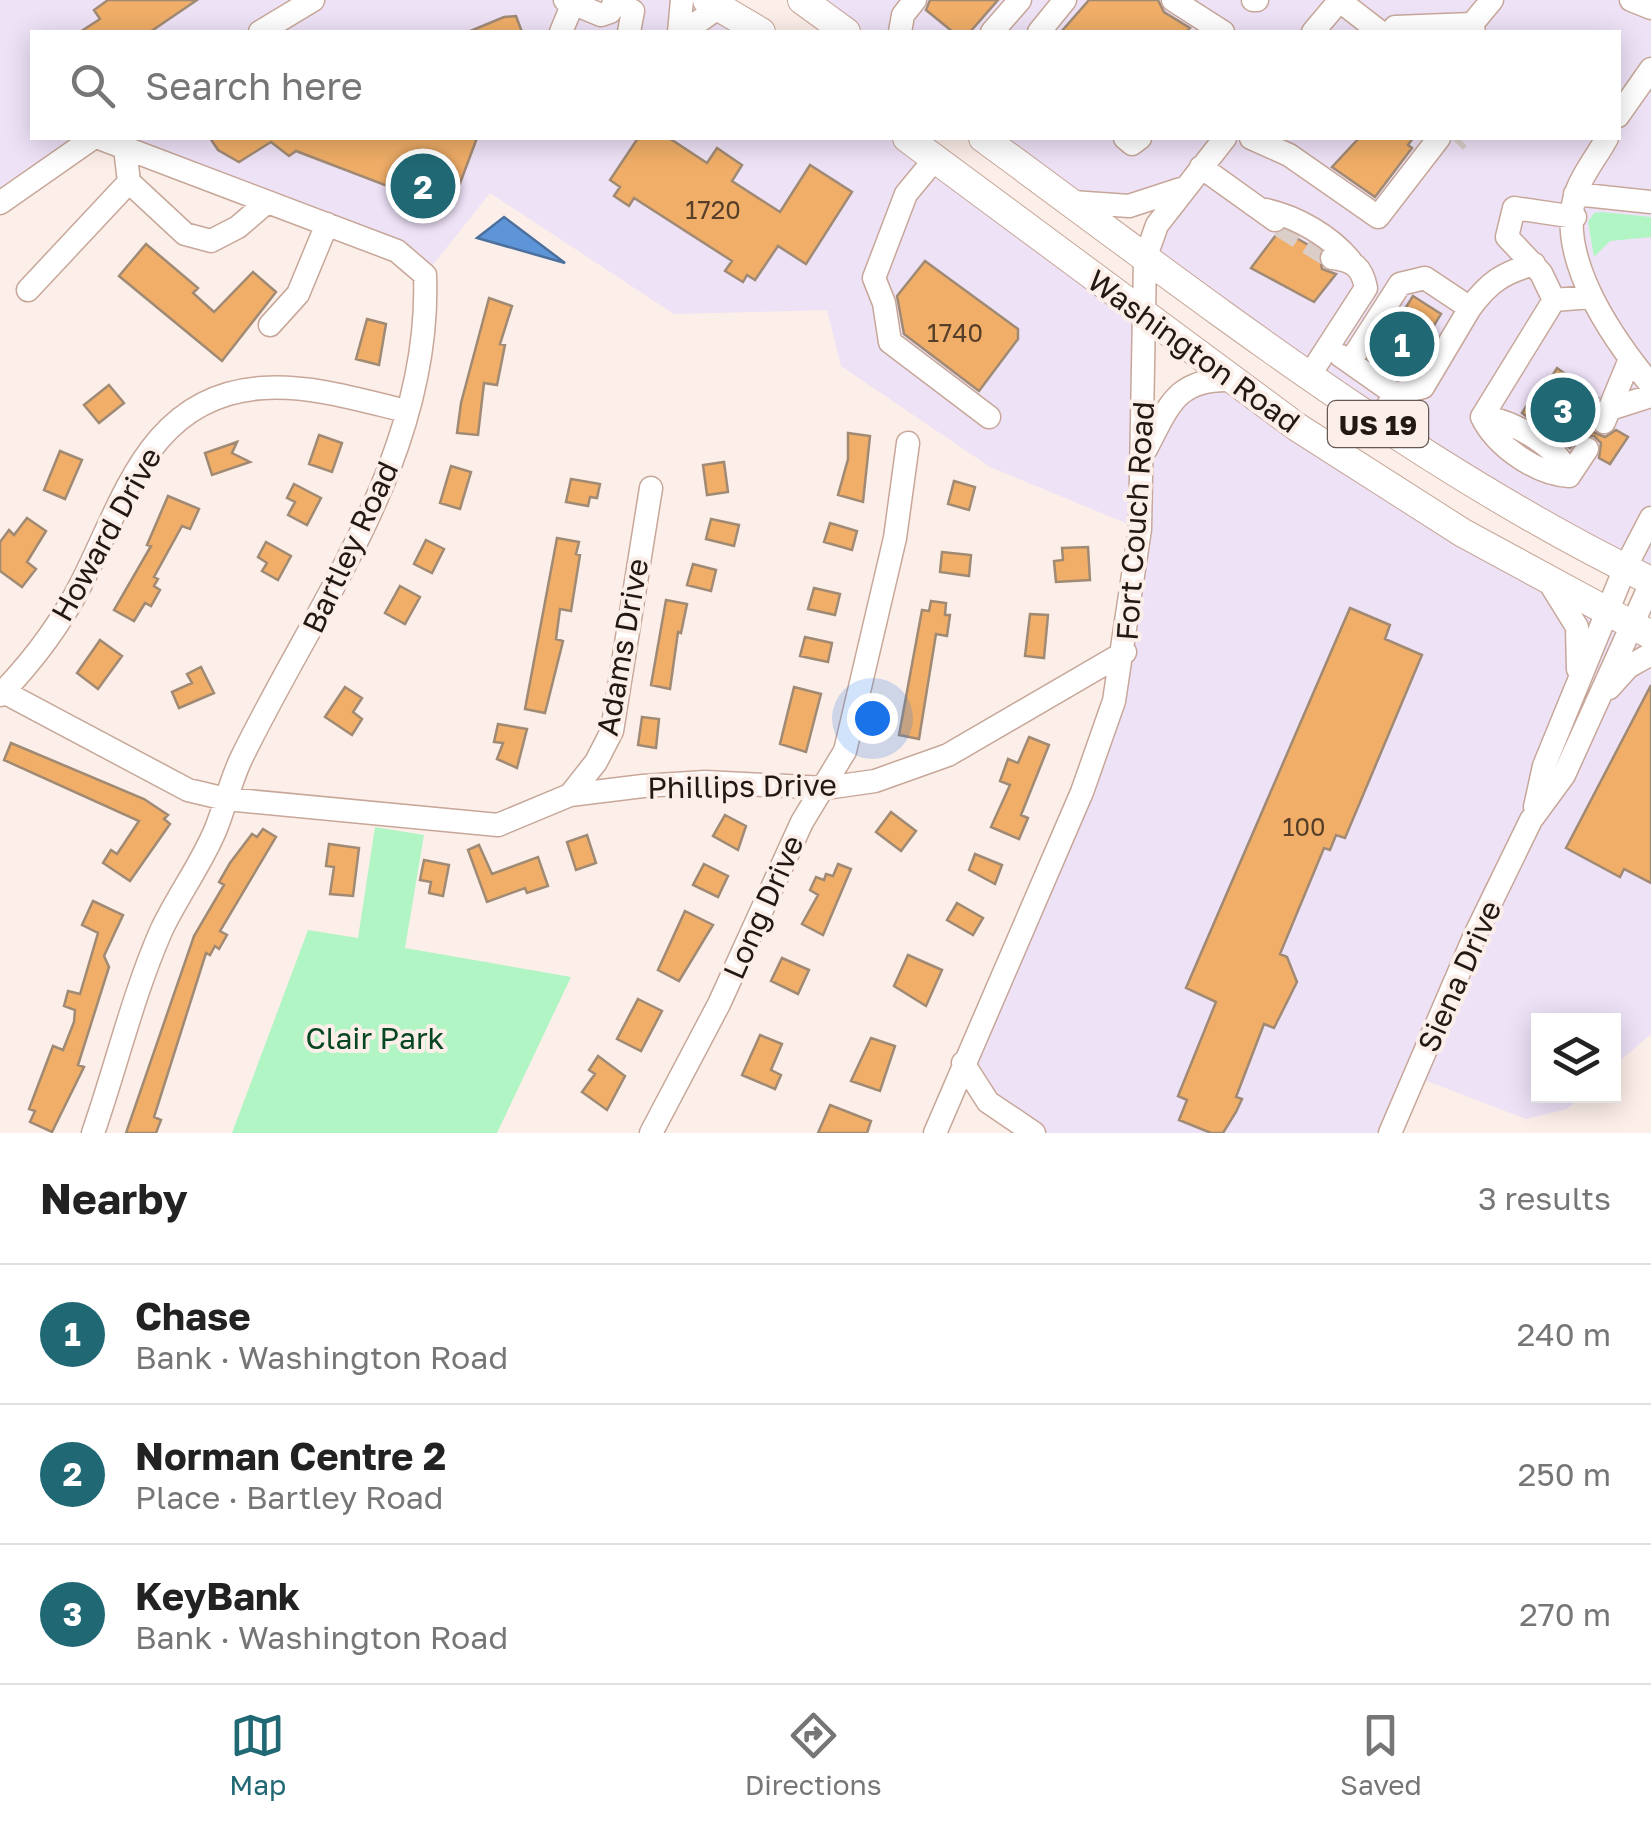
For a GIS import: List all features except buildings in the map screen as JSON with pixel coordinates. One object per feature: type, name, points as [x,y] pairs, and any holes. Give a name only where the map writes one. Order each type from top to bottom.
[{"type":"main road","points":[[802,0],[843,30]]},
{"type":"main road","points":[[713,3],[758,30]]},
{"type":"main road","name":"Washington Road","points":[[909,140],[1231,380],[1380,483],[1549,582],[1630,624]]},
{"type":"main road","name":"Washington Road","points":[[986,140],[1145,259],[1377,423],[1541,524],[1651,582]]},
{"type":"street","points":[[263,30],[313,0]]},
{"type":"street","points":[[562,30],[569,2],[601,15],[610,12],[615,0],[634,10],[629,30]]},
{"type":"street","points":[[682,0],[682,30]]},
{"type":"street","points":[[901,30],[903,14],[915,0]]},
{"type":"street","points":[[994,30],[1020,0]]},
{"type":"street","points":[[1041,30],[1065,0]]},
{"type":"street","points":[[1174,0],[1194,6],[1221,30]]},
{"type":"street","points":[[1315,30],[1340,0],[1378,30]]},
{"type":"street","points":[[1392,30],[1473,28],[1492,0]]},
{"type":"street","points":[[1631,0],[1651,8]]},
{"type":"street","points":[[684,30],[713,3]]},
{"type":"street","points":[[1621,112],[1651,70]]},
{"type":"street","points":[[0,203],[93,140]]},
{"type":"street","name":"Bartley Road","points":[[93,1133],[161,932],[215,832],[240,761],[348,563],[390,471],[424,330],[425,275],[397,251],[102,140]]},
{"type":"street","name":"Fort Couch Road","points":[[934,1133],[1094,763],[1125,652],[1140,529],[1145,259],[1153,232],[1223,140]]},
{"type":"street","points":[[1256,140],[1290,155],[1378,216],[1436,141]]},
{"type":"street","points":[[1606,140],[1575,206],[1580,268],[1590,296],[1651,385]]},
{"type":"street","points":[[126,148],[129,182],[186,234],[211,241],[238,227],[267,202]]},
{"type":"street","points":[[935,160],[906,194],[874,278],[884,303],[890,342],[989,417]]},
{"type":"street","points":[[1201,167],[1266,212],[1286,214],[1340,247],[1341,259],[1364,274],[1366,288],[1309,376]]},
{"type":"street","points":[[28,290],[129,182]]},
{"type":"street","points":[[1070,201],[1128,206],[1184,188]]},
{"type":"street","points":[[1554,300],[1534,264],[1507,237],[1514,208],[1651,202]]},
{"type":"street","points":[[270,326],[305,281],[327,224]]},
{"type":"street","points":[[1377,423],[1395,394],[1422,387],[1486,285],[1504,272],[1534,264]]},
{"type":"street","points":[[1350,362],[1400,284],[1425,278],[1470,308]]},
{"type":"street","points":[[1554,300],[1590,296]]},
{"type":"street","points":[[1554,300],[1482,416],[1570,476],[1586,450]]},
{"type":"street","points":[[1332,341],[1350,362],[1395,394]]},
{"type":"street","points":[[1630,359],[1608,415],[1651,396]]},
{"type":"street","points":[[1142,456],[1172,400],[1186,388],[1199,381],[1231,380]]},
{"type":"street","name":"Howard Drive","points":[[1,692],[45,643],[80,586],[140,460],[166,428],[218,398],[262,388],[320,390],[406,411]]},
{"type":"street","name":"Long Drive","points":[[651,1133],[719,1004],[802,822],[846,750],[895,538],[908,443]]},
{"type":"street","name":"Adams Drive","points":[[570,795],[596,762],[612,731],[650,488]]},
{"type":"street","name":"Siena Drive","points":[[1390,1133],[1475,934],[1532,820],[1564,775],[1583,702],[1630,624],[1624,568],[1651,518]]},
{"type":"street","points":[[1549,582],[1578,626],[1583,702]]},
{"type":"street","points":[[1630,624],[1651,582]]},
{"type":"street","name":"Phillips Drive","points":[[1,692],[188,790],[226,799],[498,825],[570,795],[704,782],[826,788],[875,782],[948,754],[1125,652]]},
{"type":"street","points":[[1583,702],[1651,654]]},
{"type":"street","points":[[963,1064],[988,1102],[1034,1133]]},
{"type":"street","points":[[944,1111],[988,1102]]},
{"type":"shaded area","points":[[0,0],[707,0],[758,30],[30,30],[30,140],[90,140],[0,203]]},
{"type":"shaded area","points":[[802,0],[1651,0],[1651,581],[1145,259],[1183,190],[1094,206],[986,140],[1621,140],[1621,30],[843,30]]},
{"type":"shaded area","points":[[104,140],[910,140],[1142,313],[1143,454],[1172,400],[1213,379],[1651,635],[1651,1034],[1621,1060],[1621,1013],[1531,1013],[1531,1103],[1574,1103],[1567,1109],[1526,1119],[1414,1076],[1390,1133],[1034,1133],[963,1063],[1100,749],[1140,529],[990,467],[841,366],[827,310],[674,314],[490,193],[425,275],[397,251]]},
{"type":"green space","points":[[1594,213],[1651,217],[1651,237],[1610,241],[1594,257],[1588,222]]},
{"type":"green space","name":"Clair Park","points":[[375,827],[424,835],[405,948],[571,977],[497,1133],[232,1133],[308,930],[358,938]]},
{"type":"water","points":[[504,217],[565,263],[477,238]]},
{"type":"tunnel","points":[[1280,226],[1332,258]]},
{"type":"place","name":"Norman Centre 2","points":[[423,186]]},
{"type":"place","name":"Chase","points":[[1402,344]]},
{"type":"place","name":"KeyBank","points":[[1563,410]]}]
